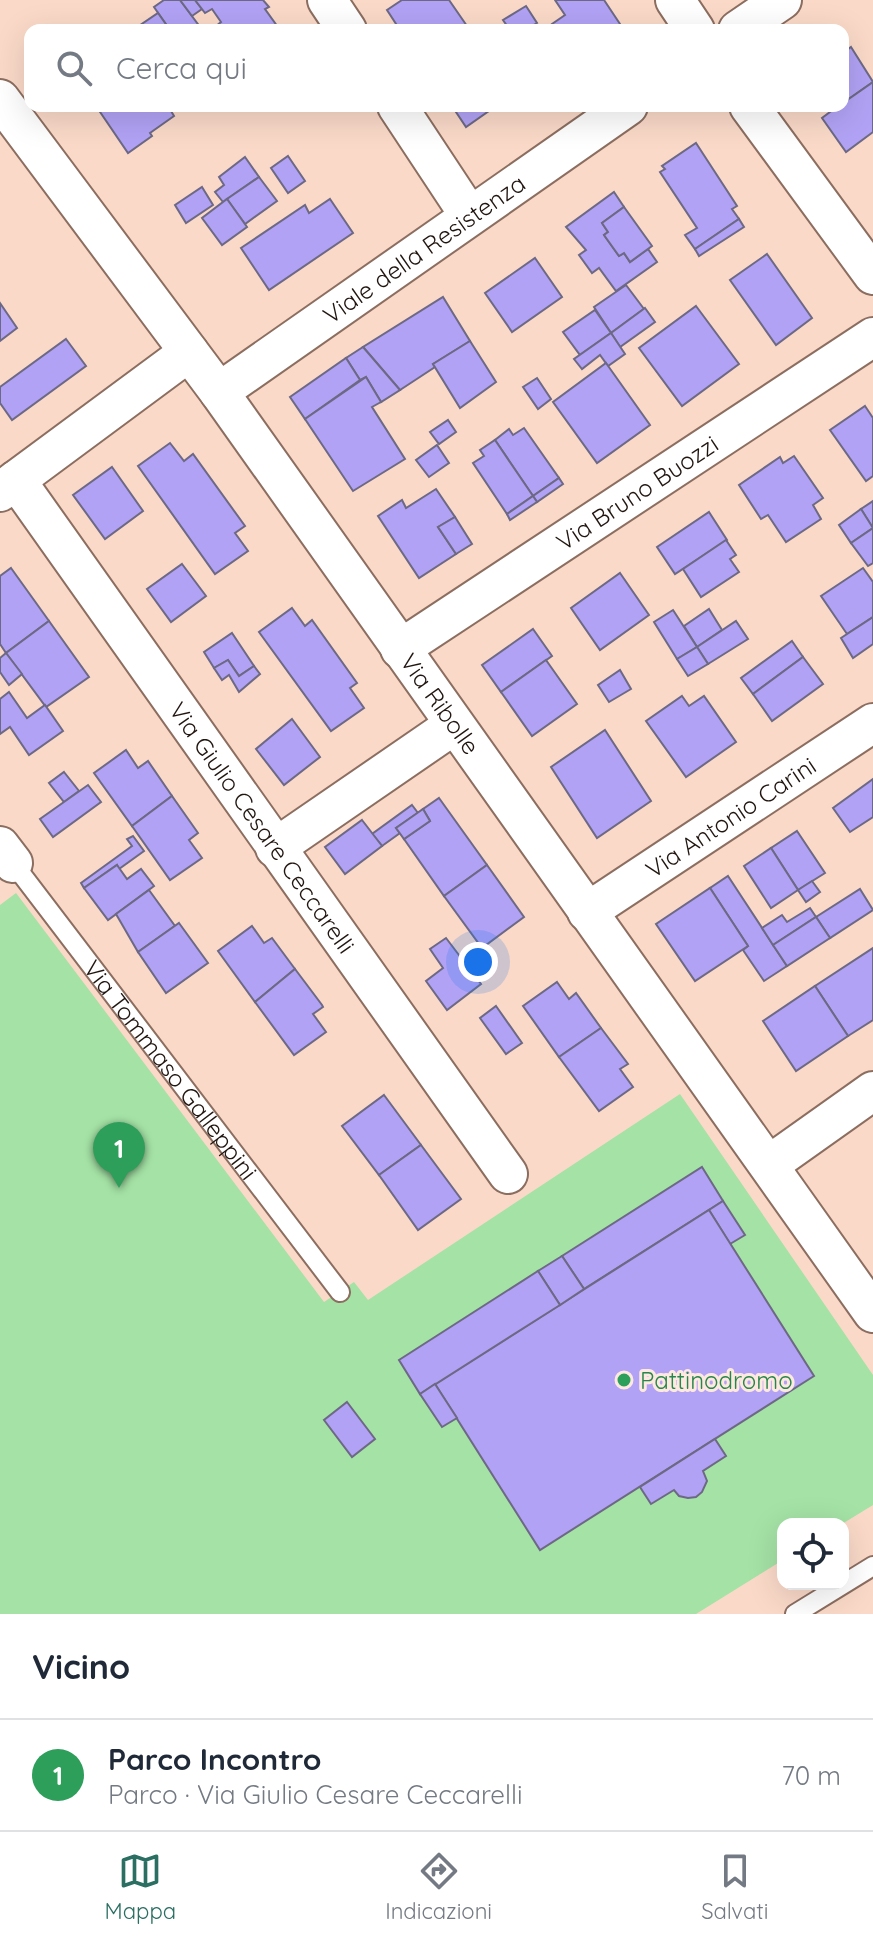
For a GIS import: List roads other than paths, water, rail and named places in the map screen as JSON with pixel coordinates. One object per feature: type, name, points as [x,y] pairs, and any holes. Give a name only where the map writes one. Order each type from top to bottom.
[{"type":"street","points":[[327,0],[343,24]]},
{"type":"street","points":[[675,0],[691,24]]},
{"type":"street","points":[[747,24],[782,0]]},
{"type":"street","name":"Via Ribolle","points":[[0,99],[219,392],[873,1313]]},
{"type":"street","points":[[401,112],[469,215]]},
{"type":"street","name":"Viale della Resistenza","points":[[219,392],[619,112]]},
{"type":"street","points":[[753,112],[873,275]]},
{"type":"street","name":"Via Bruno Buozzi","points":[[400,649],[873,337]]},
{"type":"street","points":[[8,486],[189,352]]},
{"type":"street","name":"Via Giulio Cesare Ceccarelli","points":[[8,486],[275,848],[508,1174]]},
{"type":"street","name":"Via Antonio Carini","points":[[587,912],[873,723]]},
{"type":"street","points":[[275,848],[454,725]]},
{"type":"street","points":[[770,1164],[873,1091]]},
{"type":"lane","name":"Via Tommaso Galleppini","points":[[6,854],[340,1292]]},
{"type":"lane","points":[[795,1614],[873,1566]]},
{"type":"place","name":"Parco Incontro","points":[[119,1188]]},
{"type":"place","name":"Pattinodromo","points":[[624,1380]]}]
